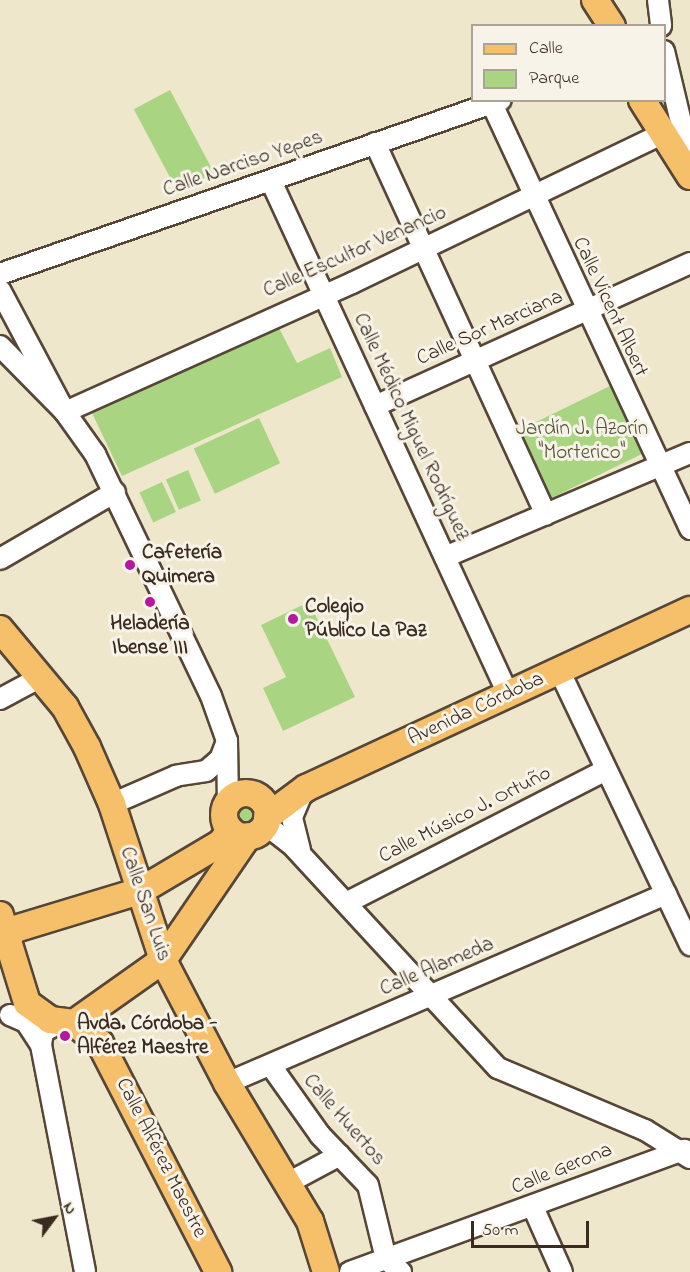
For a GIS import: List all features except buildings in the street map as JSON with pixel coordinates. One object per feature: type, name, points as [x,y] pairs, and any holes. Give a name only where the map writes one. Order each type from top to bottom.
[{"type":"main road","points":[[577,0],[593,24]]},
{"type":"main road","points":[[595,0],[611,24]]},
{"type":"main road","points":[[643,102],[690,176]]},
{"type":"main road","points":[[660,102],[688,146]]},
{"type":"main road","name":"Avenida Córdoba","points":[[246,812],[300,791],[690,610]]},
{"type":"main road","name":"Calle San Luis","points":[[0,629],[41,677],[77,729],[112,804],[163,960],[227,1083],[315,1230],[326,1272]]},
{"type":"main road","points":[[12,1012],[3,926],[15,929],[140,891],[225,840],[246,812]]},
{"type":"main road","points":[[67,1023],[163,960],[246,812]]},
{"type":"main road","name":"Calle Alférez Maestre","points":[[12,1012],[67,1023],[100,1043],[218,1272]]},
{"type":"street","points":[[658,0],[661,24]]},
{"type":"street","points":[[666,61],[688,146]]},
{"type":"street","name":"Calle Narciso Yepes","points":[[0,274],[496,102]]},
{"type":"street","name":"Calle Vicent Albert","points":[[496,102],[532,196],[690,529]]},
{"type":"street","name":"Calle Escultor Venancio","points":[[65,412],[322,292],[420,250],[663,133]]},
{"type":"street","points":[[375,143],[420,250],[546,514]]},
{"type":"street","name":"Calle Médico Miguel Rodríguez","points":[[271,181],[508,694]]},
{"type":"street","name":"Calle Sor Marciana","points":[[375,406],[690,263]]},
{"type":"street","points":[[0,290],[65,412],[115,492],[211,696],[227,741],[246,812]]},
{"type":"street","points":[[0,346],[65,412]]},
{"type":"street","points":[[445,557],[690,453]]},
{"type":"street","points":[[0,559],[115,492]]},
{"type":"street","points":[[559,670],[690,945]]},
{"type":"street","points":[[0,699],[41,677]]},
{"type":"street","points":[[112,804],[176,776],[198,774],[220,759],[227,741]]},
{"type":"street","name":"Calle Músico J. Ortuño","points":[[346,903],[606,770]]},
{"type":"street","points":[[198,774],[309,862],[498,1068],[645,1130],[684,1152]]},
{"type":"street","points":[[300,791],[292,825],[309,862]]},
{"type":"street","name":"Calle Alameda","points":[[227,1083],[666,894]]},
{"type":"street","points":[[12,1012],[26,1022],[41,1045]]},
{"type":"street","points":[[67,1023],[43,1032],[41,1045],[85,1272]]},
{"type":"street","name":"Calle Huertos","points":[[270,1066],[372,1192],[386,1259]]},
{"type":"street","name":"Calle Gerona","points":[[350,1272],[684,1152]]},
{"type":"street","points":[[286,1184],[340,1155]]},
{"type":"street","points":[[533,1207],[562,1272]]},
{"type":"street","points":[[386,1259],[401,1272]]},
{"type":"green space","points":[[170,90],[214,173],[178,192],[134,109]]},
{"type":"green space","points":[[278,326],[297,363],[330,348],[342,377],[122,476],[92,413]]},
{"type":"green space","name":"Jardín J. Azorín \"Morterico\"","points":[[614,384],[647,451],[544,501],[512,434]]},
{"type":"green space","points":[[259,418],[280,463],[215,494],[194,448]]},
{"type":"green space","points":[[188,470],[201,500],[179,510],[166,479]]},
{"type":"green space","points":[[162,482],[176,512],[153,522],[139,493]]},
{"type":"green space","points":[[309,602],[355,697],[283,731],[263,688],[286,677],[261,625]]},
{"type":"green space","points":[[245,804],[253,807],[256,815],[253,823],[245,826],[237,823],[234,815],[237,807]]},
{"type":"place","name":"Cafetería Quimera","points":[[130,565]]},
{"type":"place","name":"Heladería Ibense III","points":[[150,602]]},
{"type":"place","name":"Colegio Público La Paz","points":[[293,619]]},
{"type":"place","name":"Avda. Córdoba - Alférez Maestre","points":[[65,1036]]}]
